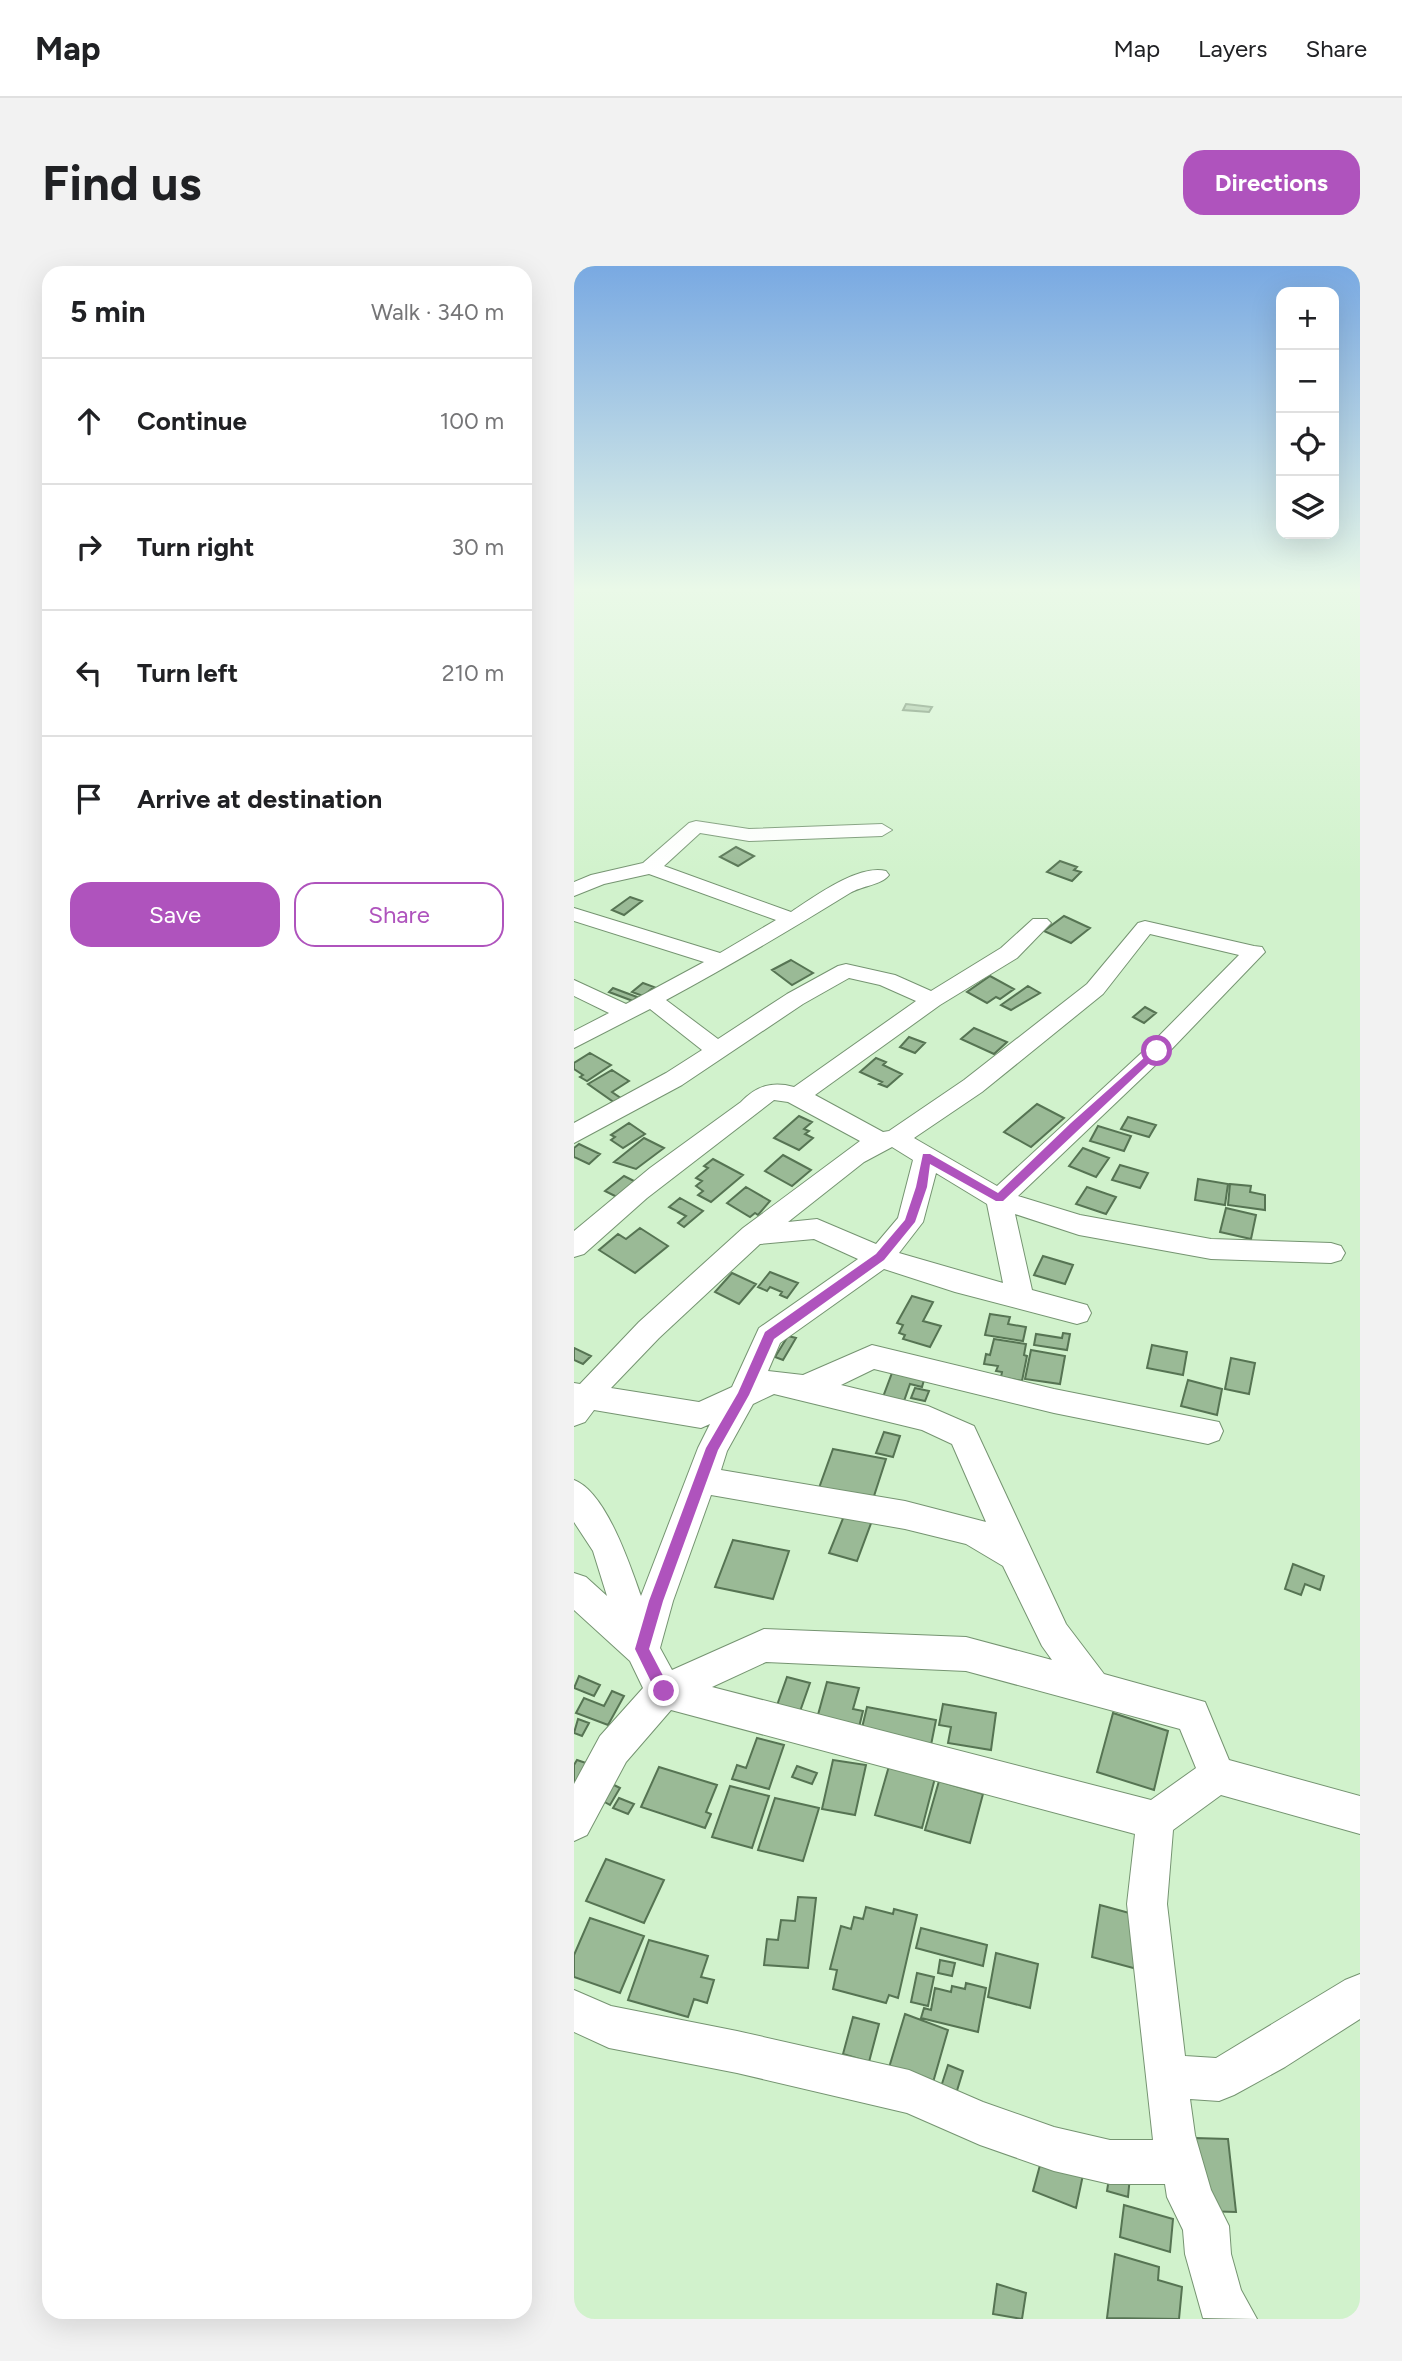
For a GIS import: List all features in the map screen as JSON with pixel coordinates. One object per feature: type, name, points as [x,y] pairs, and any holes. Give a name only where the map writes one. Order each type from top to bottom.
[{"type":"street","points":[[574,890],[598,880],[650,868],[696,827],[749,835],[882,831]]},
{"type":"street","points":[[650,868],[792,919]]},
{"type":"street","points":[[574,1041],[653,1001],[852,883],[879,875]]},
{"type":"street","points":[[574,914],[720,960]]},
{"type":"street","points":[[797,1096],[932,1000],[1009,954],[1040,923]]},
{"type":"street","points":[[577,1402],[649,1330],[753,1236],[826,1178],[973,1086],[1095,989],[1145,927],[1254,952],[1157,1051],[999,1199]]},
{"type":"street","points":[[574,1134],[674,1079],[795,999],[846,971],[887,980],[932,1000]]},
{"type":"street","points":[[574,987],[627,1013]]},
{"type":"street","points":[[653,1001],[717,1050]]},
{"type":"street","points":[[574,1247],[666,1169],[750,1108],[759,1097],[767,1091],[781,1090],[926,1157],[999,1199],[1079,1225],[1211,1250],[1331,1253]]},
{"type":"street","points":[[642,1649],[656,1601],[713,1448],[743,1395],[769,1336],[880,1257],[910,1222],[921,1187],[926,1157]]},
{"type":"street","points":[[999,1199],[1020,1298]]},
{"type":"street","points":[[753,1236],[817,1229],[880,1257],[1077,1313]]},
{"type":"street","points":[[805,1388],[872,1357],[1054,1401],[1208,1431]]},
{"type":"street","points":[[577,1402],[701,1415],[772,1382],[928,1419],[963,1435],[986,1481],[1018,1562]]},
{"type":"street","points":[[702,1480],[905,1515],[973,1531],[1014,1555],[1054,1635],[1094,1689]]},
{"type":"street","points":[[574,1494],[607,1545],[642,1649],[664,1691],[774,1723],[1155,1820]]},
{"type":"street","points":[[574,1588],[642,1649]]},
{"type":"street","points":[[575,1819],[613,1749],[664,1691],[764,1645],[966,1654],[1192,1715],[1217,1775]]},
{"type":"street","points":[[1217,1775],[1360,1815]]},
{"type":"street","points":[[1217,1775],[1155,1820],[1147,1904],[1173,2135],[1190,2197],[1206,2226],[1208,2254],[1220,2301],[1233,2319]]},
{"type":"street","points":[[1166,2076],[1219,2080],[1270,2052],[1360,1995]]},
{"type":"street","points":[[574,2011],[609,2027],[909,2091],[979,2123],[1054,2149],[1110,2162],[1182,2162]]},
{"type":"building","points":[[906,704],[932,707],[929,712],[903,710]]},
{"type":"building","points":[[736,847],[754,856],[738,866],[720,857]]},
{"type":"building","points":[[1060,861],[1077,867],[1074,870],[1081,872],[1072,881],[1047,872]]},
{"type":"building","points":[[630,897],[642,901],[624,915],[612,910]]},
{"type":"building","points":[[1064,916],[1090,928],[1071,943],[1044,931]]},
{"type":"building","points":[[791,960],[813,973],[792,985],[772,970]]},
{"type":"building","points":[[990,976],[1014,989],[1000,999],[996,997],[987,1003],[967,992]]},
{"type":"building","points":[[643,983],[654,987],[643,996],[632,992]]},
{"type":"building","points":[[1028,986],[1040,993],[1011,1010],[1001,1005]]},
{"type":"building","points":[[613,988],[637,997],[633,1001],[609,992]]},
{"type":"building","points":[[1145,1007],[1156,1013],[1144,1023],[1133,1017]]},
{"type":"building","points":[[974,1028],[1007,1042],[994,1054],[961,1039]]},
{"type":"building","points":[[909,1037],[925,1043],[915,1053],[900,1047]]},
{"type":"building","points":[[590,1053],[611,1065],[587,1081],[574,1069],[574,1063]]},
{"type":"building","points":[[876,1058],[886,1062],[883,1065],[902,1074],[887,1087],[860,1072]]},
{"type":"building","points":[[612,1070],[629,1081],[612,1092],[622,1099],[615,1103],[588,1084]]},
{"type":"building","points":[[1037,1104],[1064,1118],[1031,1147],[1004,1132]]},
{"type":"building","points":[[799,1116],[812,1122],[804,1129],[809,1131],[805,1134],[813,1138],[799,1150],[774,1138]]},
{"type":"building","points":[[1128,1117],[1156,1125],[1149,1137],[1121,1129]]},
{"type":"building","points":[[629,1123],[645,1134],[623,1148],[611,1140],[615,1137],[611,1135]]},
{"type":"building","points":[[1098,1126],[1131,1136],[1124,1151],[1090,1141]]},
{"type":"building","points":[[644,1138],[664,1148],[636,1169],[614,1162]]},
{"type":"building","points":[[579,1144],[600,1154],[589,1164],[574,1157],[574,1148]]},
{"type":"building","points":[[1083,1148],[1109,1158],[1096,1177],[1069,1166]]},
{"type":"building","points":[[783,1155],[811,1170],[792,1186],[765,1171]]},
{"type":"building","points":[[713,1159],[743,1175],[711,1202],[698,1195],[703,1191],[696,1186],[702,1181],[696,1178],[708,1168],[704,1166]]},
{"type":"building","points":[[1120,1165],[1148,1173],[1140,1188],[1112,1180]]},
{"type":"building","points":[[624,1176],[636,1182],[617,1197],[605,1191]]},
{"type":"building","points":[[1198,1179],[1228,1184],[1225,1205],[1195,1200]]},
{"type":"building","points":[[1230,1184],[1251,1186],[1250,1192],[1265,1195],[1265,1210],[1228,1205]]},
{"type":"building","points":[[746,1187],[770,1201],[758,1215],[755,1213],[750,1217],[727,1203]]},
{"type":"building","points":[[1087,1187],[1116,1197],[1106,1214],[1076,1204]]},
{"type":"building","points":[[680,1198],[703,1211],[684,1227],[678,1223],[686,1216],[669,1207]]},
{"type":"building","points":[[1226,1208],[1256,1215],[1251,1239],[1220,1232]]},
{"type":"building","points":[[640,1228],[668,1246],[635,1273],[599,1250],[618,1234],[626,1239]]},
{"type":"building","points":[[1043,1256],[1073,1265],[1065,1284],[1034,1275]]},
{"type":"building","points":[[770,1272],[798,1283],[787,1298],[780,1295],[782,1292],[770,1287],[767,1291],[758,1287]]},
{"type":"building","points":[[732,1273],[756,1284],[739,1304],[715,1292]]},
{"type":"building","points":[[912,1296],[933,1302],[923,1321],[941,1326],[930,1347],[903,1339],[905,1335],[899,1333],[903,1325],[897,1323]]},
{"type":"building","points":[[990,1314],[1010,1317],[1008,1324],[1026,1327],[1023,1341],[985,1335]]},
{"type":"building","points":[[1063,1333],[1070,1334],[1067,1350],[1034,1345],[1036,1334],[1062,1338]]},
{"type":"building","points":[[788,1336],[796,1338],[783,1360],[775,1357]]},
{"type":"building","points":[[994,1339],[1026,1344],[1024,1355],[1027,1356],[1022,1381],[1001,1377],[1002,1372],[996,1371],[998,1366],[984,1364],[986,1354],[990,1355]]},
{"type":"building","points":[[1152,1345],[1187,1352],[1183,1375],[1147,1368]]},
{"type":"building","points":[[574,1348],[591,1356],[583,1364],[574,1360]]},
{"type":"building","points":[[1031,1350],[1065,1356],[1060,1384],[1025,1379]]},
{"type":"building","points":[[1231,1358],[1255,1363],[1249,1394],[1225,1389]]},
{"type":"building","points":[[892,1373],[924,1380],[922,1387],[910,1384],[904,1401],[883,1397]]},
{"type":"building","points":[[1188,1380],[1222,1389],[1217,1415],[1181,1406]]},
{"type":"building","points":[[915,1388],[929,1391],[925,1401],[911,1398]]},
{"type":"building","points":[[884,1432],[900,1436],[893,1457],[876,1453]]},
{"type":"building","points":[[833,1449],[886,1459],[873,1499],[819,1488]]},
{"type":"building","points":[[846,1511],[873,1518],[857,1561],[829,1553]]},
{"type":"building","points":[[733,1540],[789,1551],[773,1599],[715,1587]]},
{"type":"building","points":[[1293,1564],[1324,1576],[1320,1590],[1305,1584],[1301,1595],[1285,1589]]},
{"type":"building","points":[[579,1676],[600,1685],[594,1696],[574,1688]]},
{"type":"building","points":[[787,1677],[810,1683],[798,1717],[775,1711]]},
{"type":"building","points":[[827,1682],[859,1688],[853,1709],[863,1711],[858,1731],[816,1722]]},
{"type":"building","points":[[612,1691],[624,1696],[608,1725],[576,1713],[584,1698],[604,1706]]},
{"type":"building","points":[[943,1704],[996,1713],[991,1750],[948,1743],[951,1727],[939,1725]]},
{"type":"building","points":[[867,1707],[936,1720],[931,1745],[861,1732]]},
{"type":"building","points":[[1113,1713],[1168,1731],[1154,1790],[1097,1772]]},
{"type":"building","points":[[578,1719],[589,1723],[582,1736],[574,1733]]},
{"type":"building","points":[[757,1738],[784,1745],[769,1789],[732,1779],[737,1765],[746,1768]]},
{"type":"building","points":[[577,1760],[589,1764],[574,1785],[574,1765]]},
{"type":"building","points":[[833,1760],[866,1765],[855,1815],[822,1809]]},
{"type":"building","points":[[797,1766],[817,1773],[812,1784],[792,1777]]},
{"type":"building","points":[[889,1766],[935,1778],[922,1828],[875,1815]]},
{"type":"building","points":[[659,1767],[717,1785],[706,1812],[711,1814],[705,1828],[641,1807]]},
{"type":"building","points":[[939,1781],[983,1794],[970,1843],[925,1830]]},
{"type":"building","points":[[612,1784],[620,1788],[610,1805],[601,1800]]},
{"type":"building","points":[[730,1786],[769,1796],[752,1848],[712,1837]]},
{"type":"building","points":[[619,1798],[634,1804],[628,1814],[613,1808]]},
{"type":"building","points":[[775,1798],[819,1808],[803,1861],[758,1850]]},
{"type":"building","points":[[606,1859],[664,1880],[644,1923],[586,1901]]},
{"type":"building","points":[[798,1897],[816,1898],[808,1968],[764,1965],[767,1939],[778,1940],[781,1920],[795,1921]]},
{"type":"building","points":[[1100,1905],[1144,1917],[1137,1969],[1092,1957]]},
{"type":"building","points":[[866,1907],[893,1914],[894,1909],[917,1915],[898,1998],[889,1995],[886,2003],[833,1989],[837,1970],[830,1969],[841,1926],[851,1929],[854,1917],[863,1919]]},
{"type":"building","points":[[590,1918],[644,1936],[620,1993],[574,1977],[574,1955]]},
{"type":"building","points":[[921,1928],[987,1945],[983,1966],[916,1948]]},
{"type":"building","points":[[649,1940],[708,1956],[701,1977],[714,1980],[707,2003],[694,1999],[688,2017],[628,2000]]},
{"type":"building","points":[[996,1953],[1038,1964],[1030,2008],[988,1997]]},
{"type":"building","points":[[940,1960],[955,1963],[952,1976],[938,1973]]},
{"type":"building","points":[[917,1973],[934,1977],[928,2006],[911,2002]]},
{"type":"building","points":[[966,1983],[986,1988],[978,2032],[921,2018],[924,2008],[931,2010],[935,1988],[951,1992],[952,1986],[965,1989]]},
{"type":"building","points":[[905,2014],[948,2030],[932,2086],[888,2071]]},
{"type":"building","points":[[853,2017],[879,2024],[869,2062],[843,2054]]},
{"type":"building","points":[[948,2065],[963,2071],[955,2097],[940,2090]]},
{"type":"building","points":[[1195,2138],[1228,2139],[1236,2212],[1201,2211]]},
{"type":"building","points":[[1043,2154],[1084,2170],[1076,2208],[1033,2191]]},
{"type":"building","points":[[1110,2172],[1130,2176],[1128,2197],[1107,2191]]},
{"type":"building","points":[[1124,2205],[1173,2219],[1170,2252],[1120,2237]]},
{"type":"building","points":[[1115,2254],[1159,2267],[1158,2280],[1182,2287],[1179,2319],[1107,2318]]},
{"type":"building","points":[[997,2284],[1026,2293],[1022,2319],[993,2314]]},
{"type":"route","points":[[664,1691],[642,1649],[656,1601],[713,1448],[743,1395],[769,1336],[880,1257],[910,1222],[921,1187],[926,1157],[999,1199],[1157,1051]]}]
